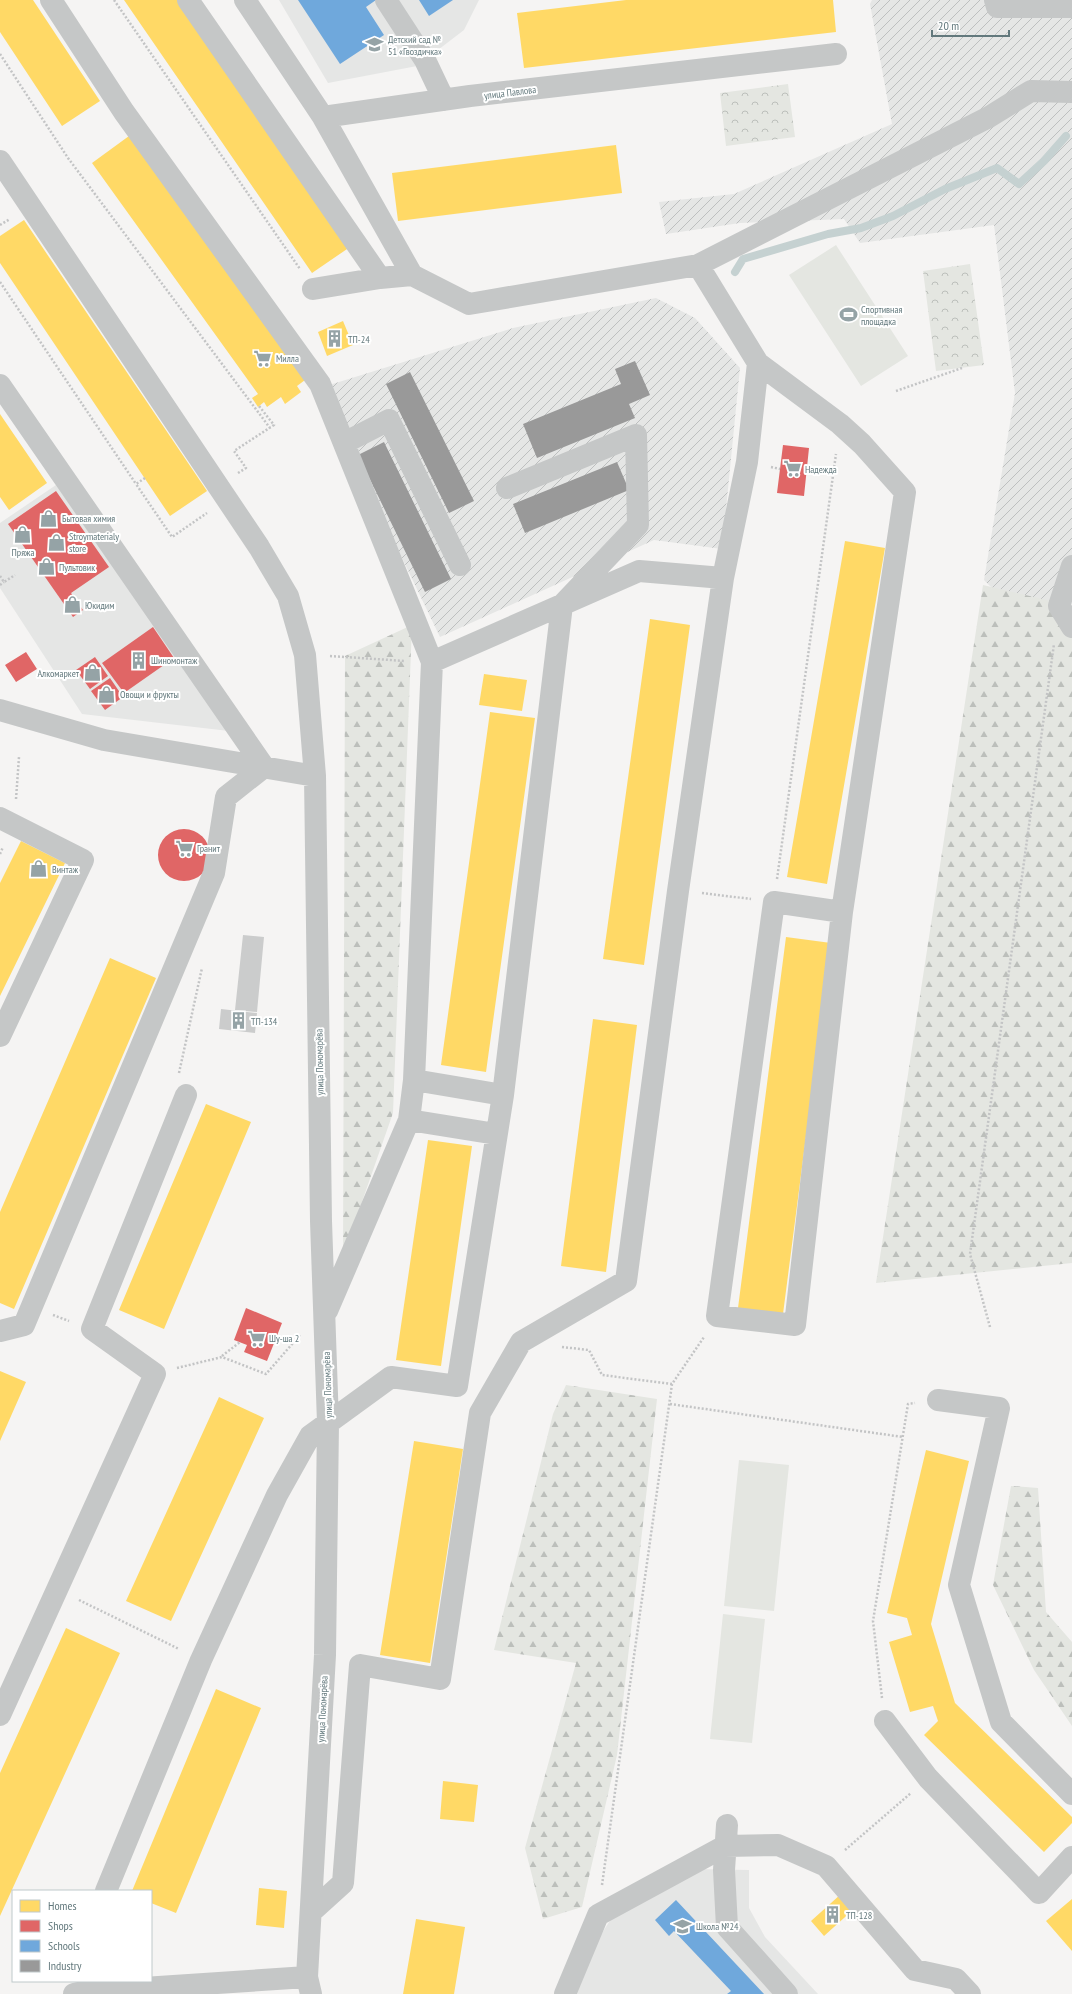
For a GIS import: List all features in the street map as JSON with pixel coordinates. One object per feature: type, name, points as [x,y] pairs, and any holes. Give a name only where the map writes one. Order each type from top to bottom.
[{"type":"street","points":[[51,0],[124,112],[320,384],[432,662],[414,1080],[409,1120],[324,1316]]},
{"type":"street","points":[[188,0],[380,278]]},
{"type":"street","points":[[245,0],[322,116],[412,275]]},
{"type":"street","points":[[386,0],[425,60],[444,100]]},
{"type":"street","points":[[995,0],[998,7],[1072,7]]},
{"type":"street","name":"улица Павлова","points":[[322,116],[444,100],[836,54]]},
{"type":"street","points":[[313,288],[412,275],[469,304],[698,265],[990,117],[1031,91],[1072,92]]},
{"type":"street","name":"улица Пономарёва","points":[[0,161],[227,499],[288,596],[306,655],[315,776],[324,1316],[328,1423],[325,1655],[311,1912],[309,1986]]},
{"type":"street","points":[[698,265],[758,363],[840,424],[862,444],[905,492],[842,912],[795,1325],[718,1316],[774,902],[842,912]]},
{"type":"street","points":[[311,1912],[343,1883],[360,1665],[440,1679],[480,1413],[521,1342],[626,1280],[678,890],[723,578],[747,462],[758,363]]},
{"type":"street","points":[[0,385],[264,767]]},
{"type":"street","points":[[344,443],[389,420],[460,565]]},
{"type":"street","points":[[106,1890],[201,1660],[277,1495],[310,1436],[390,1377],[457,1386],[503,1095],[562,605],[638,525],[636,435],[507,488]]},
{"type":"street","points":[[1072,566],[1059,606],[1072,627]]},
{"type":"street","points":[[432,662],[639,571],[723,578]]},
{"type":"street","points":[[0,710],[104,740],[315,776]]},
{"type":"street","points":[[0,1331],[24,1324],[214,873],[226,797],[264,767]]},
{"type":"street","points":[[0,818],[83,860],[0,1036]]},
{"type":"street","points":[[414,1080],[503,1095]]},
{"type":"street","points":[[0,1715],[155,1374],[92,1329],[186,1095]]},
{"type":"street","points":[[409,1120],[496,1134]]},
{"type":"street","points":[[938,1400],[999,1408],[959,1584],[1001,1722],[1072,1794]]},
{"type":"street","points":[[885,1721],[928,1778],[1039,1893],[1072,1857]]},
{"type":"street","points":[[727,1824],[725,1846],[727,1927],[787,1994]]},
{"type":"street","points":[[565,1994],[598,1915],[725,1846],[778,1845],[826,1866],[915,1970],[956,1979],[970,1994]]},
{"type":"street","points":[[81,1989],[309,1986]]},
{"type":"path","points":[[114,0],[313,288]]},
{"type":"path","points":[[0,54],[68,158],[270,428]]},
{"type":"path","points":[[0,282],[172,537],[227,499]]},
{"type":"path","points":[[896,391],[962,368]]},
{"type":"path","points":[[234,476],[246,468],[234,451],[274,425],[260,406]]},
{"type":"path","points":[[678,890],[774,902],[840,424]]},
{"type":"path","points":[[136,484],[145,478]]},
{"type":"path","points":[[0,585],[15,575]]},
{"type":"path","points":[[0,576],[4,582]]},
{"type":"path","points":[[990,1327],[970,1254],[1059,606]]},
{"type":"path","points":[[306,655],[432,662]]},
{"type":"path","points":[[186,1095],[179,1074],[203,964]]},
{"type":"path","points":[[31,1307],[92,1329]]},
{"type":"path","points":[[598,1915],[672,1384],[718,1316]]},
{"type":"path","points":[[222,1356],[266,1374],[301,1334]]},
{"type":"path","points":[[155,1374],[222,1356],[240,1342]]},
{"type":"path","points":[[559,1346],[589,1350],[602,1375],[672,1384]]},
{"type":"path","points":[[885,1721],[873,1622],[908,1404],[938,1400]]},
{"type":"path","points":[[670,1404],[903,1437]]},
{"type":"path","points":[[57,1590],[201,1660]]},
{"type":"path","points":[[826,1866],[928,1778]]},
{"type":"shaded area","name":"Детский сад № 51 «Гвоздичка»","points":[[279,0],[479,0],[464,30],[417,66],[328,83]]},
{"type":"shaded area","points":[[872,0],[1072,0],[1072,610],[994,590],[984,580],[1015,393],[994,225],[860,243],[844,219],[740,223],[666,234],[659,202],[734,194],[892,124],[870,4]]},
{"type":"shaded area","points":[[656,298],[695,318],[740,368],[722,549],[654,540],[440,637],[354,458],[326,386],[513,328]]},
{"type":"shaded area","points":[[56,485],[229,731],[82,714],[0,588],[0,523]]},
{"type":"shaded area","name":"Школа №24","points":[[695,1869],[749,1870],[749,1908],[765,1937],[818,1994],[575,1994],[589,1953],[613,1916]]},
{"type":"green space","points":[[788,84],[795,137],[726,146],[720,93]]},
{"type":"green space","name":"Спортивная площадка","points":[[836,245],[908,356],[861,386],[789,275]]},
{"type":"green space","points":[[970,264],[984,365],[936,371],[923,271]]},
{"type":"green space","points":[[983,585],[1072,606],[1072,1263],[876,1283]]},
{"type":"green space","points":[[412,625],[393,1113],[343,1256],[345,656]]},
{"type":"green space","points":[[566,1385],[657,1399],[617,1755],[582,1907],[543,1919],[525,1848],[576,1663],[494,1650],[553,1414]]},
{"type":"green space","points":[[739,1460],[789,1465],[774,1611],[724,1606]]},
{"type":"green space","points":[[1011,1486],[1038,1488],[1046,1612],[1072,1642],[1072,1726],[1034,1670],[993,1585]]},
{"type":"green space","points":[[723,1614],[765,1619],[752,1743],[710,1739]]},
{"type":"building: Homes","points":[[0,0],[33,0],[100,101],[62,126],[0,32]]},
{"type":"building: Homes","points":[[124,0],[179,0],[350,247],[312,273]]},
{"type":"building: Homes","points":[[626,0],[833,0],[836,32],[524,68],[517,13]]},
{"type":"building: Homes","points":[[129,136],[305,380],[297,386],[301,392],[285,404],[281,397],[267,407],[264,402],[258,407],[252,398],[258,394],[92,163]]},
{"type":"building: Homes","points":[[616,145],[622,193],[398,221],[392,173]]},
{"type":"building: Homes","points":[[24,220],[207,491],[170,516],[0,263],[0,236]]},
{"type":"building: Homes","name":"ТП-24","points":[[343,321],[353,345],[327,356],[318,332]]},
{"type":"building: Homes","points":[[0,414],[47,483],[9,510],[0,497]]},
{"type":"building: Homes","points":[[845,541],[885,548],[827,884],[787,877]]},
{"type":"building: Homes","points":[[650,619],[690,625],[644,965],[603,959]]},
{"type":"building: Homes","points":[[484,674],[527,680],[522,711],[479,705]]},
{"type":"building: Homes","points":[[490,712],[535,718],[486,1072],[441,1065]]},
{"type":"building: Homes","points":[[21,841],[65,863],[0,996],[0,883]]},
{"type":"building: Homes","points":[[786,937],[831,943],[783,1314],[738,1308]]},
{"type":"building: Homes","points":[[110,958],[156,978],[14,1309],[0,1303],[0,1212]]},
{"type":"building: Homes","points":[[593,1019],[637,1025],[606,1272],[561,1266]]},
{"type":"building: Homes","points":[[206,1104],[251,1122],[164,1329],[119,1310]]},
{"type":"building: Homes","points":[[428,1140],[472,1146],[441,1366],[396,1360]]},
{"type":"building: Homes","points":[[0,1371],[26,1382],[0,1441]]},
{"type":"building: Homes","points":[[219,1397],[264,1418],[171,1621],[126,1601]]},
{"type":"building: Homes","points":[[414,1441],[463,1449],[430,1663],[380,1655]]},
{"type":"building: Homes","points":[[926,1450],[969,1461],[931,1624],[955,1703],[1072,1817],[1072,1823],[1044,1852],[924,1735],[938,1721],[933,1706],[910,1712],[889,1642],[912,1635],[907,1618],[887,1613]]},
{"type":"building: Homes","points":[[66,1628],[120,1653],[0,1916],[0,1773]]},
{"type":"building: Homes","points":[[216,1689],[261,1708],[176,1913],[152,1903],[152,1890],[132,1890]]},
{"type":"building: Homes","points":[[443,1781],[478,1785],[474,1822],[440,1819]]},
{"type":"building: Homes","points":[[259,1888],[287,1891],[284,1928],[256,1925]]},
{"type":"building: Homes","name":"ТП-128","points":[[841,1894],[854,1909],[824,1936],[811,1921]]},
{"type":"building: Homes","points":[[1072,1899],[1072,1951],[1046,1921]]},
{"type":"building: Homes","points":[[416,1919],[465,1927],[454,1994],[403,1994]]},
{"type":"building: Shops","points":[[783,445],[809,448],[804,496],[777,493]]},
{"type":"building: Shops","name":"Stroymaterialy store","points":[[56,491],[109,567],[71,593],[83,610],[73,617],[8,524]]},
{"type":"building: Shops","name":"Шиномонтаж","points":[[153,627],[174,658],[124,693],[102,663]]},
{"type":"building: Shops","points":[[26,652],[37,669],[16,682],[5,665]]},
{"type":"building: Shops","name":"Алкомаркет","points":[[95,657],[108,676],[90,689],[76,670]]},
{"type":"building: Shops","name":"Овощи и фрукты","points":[[110,678],[123,697],[105,710],[91,691]]},
{"type":"building: Shops","name":"Гранит","points":[[184,829],[194,831],[202,837],[208,845],[210,855],[208,865],[202,873],[194,879],[184,881],[174,879],[166,873],[160,865],[158,855],[160,845],[166,837],[174,831]]},
{"type":"building: Shops","points":[[246,1308],[282,1323],[267,1361],[244,1352],[247,1345],[234,1340]]},
{"type":"building: Schools","points":[[298,0],[376,0],[366,7],[384,35],[340,64]]},
{"type":"building: Schools","points":[[419,0],[453,0],[429,16]]},
{"type":"building: Schools","points":[[676,1900],[764,1994],[727,1994],[731,1991],[674,1931],[669,1936],[655,1920]]},
{"type":"building: Industry","points":[[635,361],[650,395],[629,404],[635,418],[537,458],[523,424],[621,384],[615,369]]},
{"type":"building: Industry","points":[[410,372],[474,501],[449,513],[386,384]]},
{"type":"building: Industry","points":[[384,442],[451,579],[425,592],[358,455]]},
{"type":"building: Industry","points":[[617,462],[629,490],[525,533],[513,504]]},
{"type":"building: Other","points":[[243,935],[264,937],[257,1012],[235,1010]]},
{"type":"building: Other","name":"ТП-134","points":[[221,1009],[257,1013],[255,1033],[219,1029]]},
{"type":"waterway","points":[[735,272],[743,259],[828,234],[861,228],[893,216],[945,189],[997,168],[1019,184],[1044,161],[1066,136]]},
{"type":"place","name":"Детский сад № 51 «Гвоздичка»","points":[[375,45]]},
{"type":"place","name":"Спортивная площадка","points":[[848,315]]},
{"type":"place","name":"ТП-24","points":[[335,339]]},
{"type":"place","name":"Милла","points":[[263,358]]},
{"type":"place","name":"Надежда","points":[[792,469]]},
{"type":"place","name":"Бытовая химия","points":[[49,518]]},
{"type":"place","name":"Пряжа","points":[[23,535]]},
{"type":"place","name":"Stroymaterialy store","points":[[56,542]]},
{"type":"place","name":"Пультовик","points":[[46,567]]},
{"type":"place","name":"Юкидим","points":[[72,605]]},
{"type":"place","name":"Шиномонтаж","points":[[138,660]]},
{"type":"place","name":"Алкомаркет","points":[[92,673]]},
{"type":"place","name":"Овощи и фрукты","points":[[107,694]]},
{"type":"place","name":"Гранит","points":[[184,848]]},
{"type":"place","name":"Винтаж","points":[[39,869]]},
{"type":"place","name":"ТП-134","points":[[238,1021]]},
{"type":"place","name":"Шу-ша 2","points":[[256,1338]]},
{"type":"place","name":"ТП-128","points":[[833,1915]]},
{"type":"place","name":"Школа №24","points":[[683,1926]]}]
